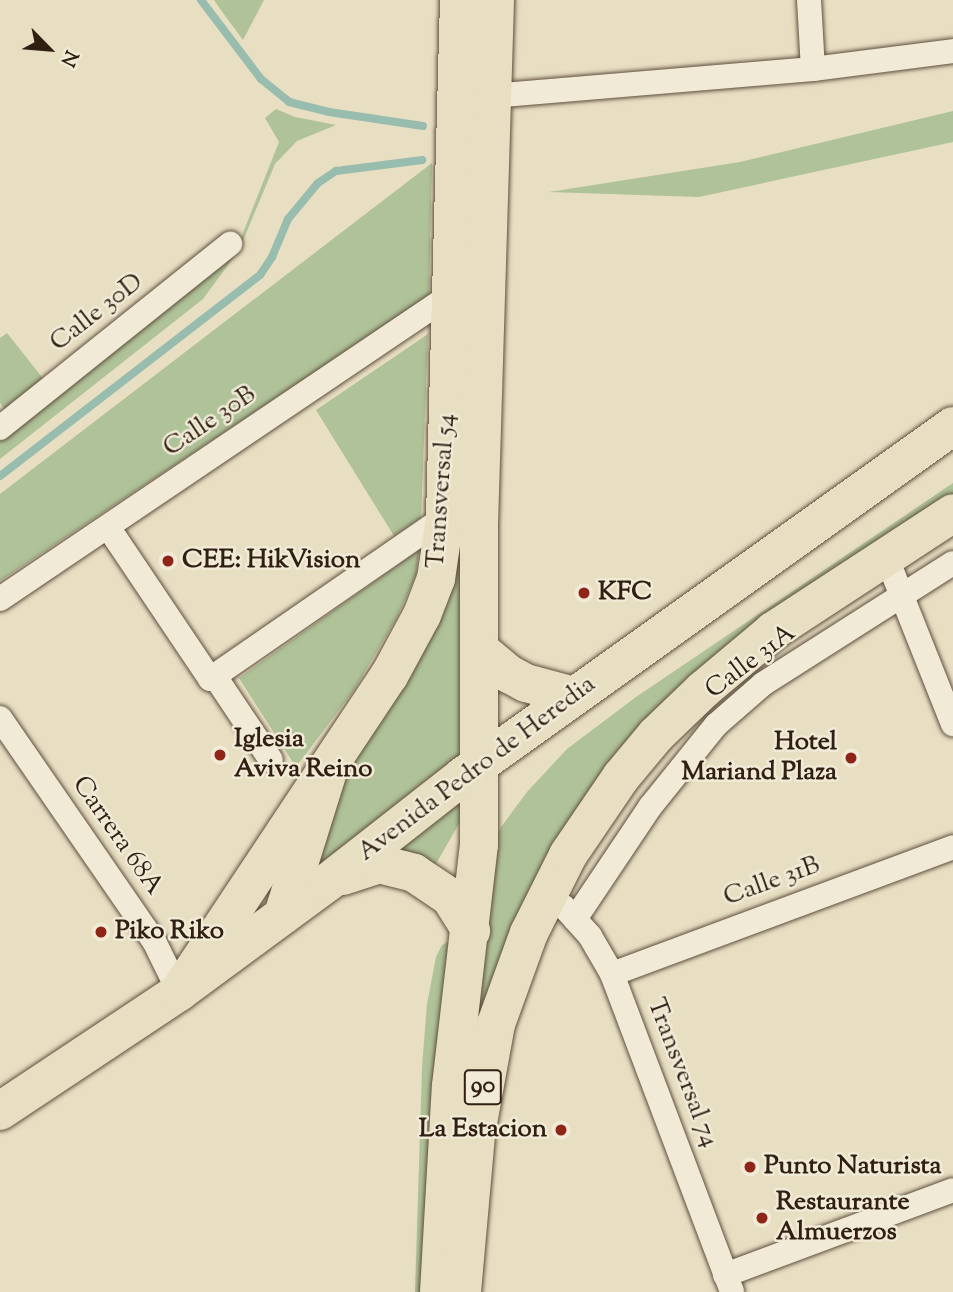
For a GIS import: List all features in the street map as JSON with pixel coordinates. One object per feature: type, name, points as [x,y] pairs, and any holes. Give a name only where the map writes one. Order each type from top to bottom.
[{"type":"main road","name":"Transversal 54","points":[[459,0],[480,104]]},
{"type":"main road","name":"Transversal 54","points":[[179,992],[389,676],[422,615],[440,559],[446,517],[452,294],[472,173],[495,0]]},
{"type":"main road","name":"Transversal 54","points":[[472,173],[479,525],[477,766]]},
{"type":"main road","name":"Avenida Pedro de Heredia","points":[[0,1111],[179,992],[328,882],[477,766],[953,426]]},
{"type":"main road","points":[[548,893],[596,811],[656,735],[704,689],[773,631],[953,513]]},
{"type":"main road","points":[[479,649],[526,683],[573,696]]},
{"type":"main road","name":"90","points":[[439,1292],[451,1086],[479,845],[477,766]]},
{"type":"main road","points":[[283,915],[329,768]]},
{"type":"main road","points":[[328,882],[379,863],[397,867],[431,882],[450,897],[471,931]]},
{"type":"main road","name":"90","points":[[462,1292],[468,1202],[486,1069],[513,972],[548,893]]},
{"type":"street","points":[[809,0],[813,69]]},
{"type":"street","points":[[480,104],[813,69],[953,51]]},
{"type":"street","name":"Calle 30D","points":[[1,425],[230,244]]},
{"type":"street","name":"Calle 30B","points":[[0,599],[452,294]]},
{"type":"street","points":[[212,677],[446,517]]},
{"type":"street","points":[[108,527],[271,760]]},
{"type":"street","points":[[887,556],[953,724]]},
{"type":"street","name":"Calle 31A","points":[[575,919],[650,807],[716,725],[763,684],[953,563]]},
{"type":"street","name":"Carrera 68A","points":[[0,718],[154,941],[179,992]]},
{"type":"street","name":"Calle 31B","points":[[612,974],[953,847]]},
{"type":"street","name":"Transversal 74","points":[[548,893],[590,936],[612,974],[729,1283]]},
{"type":"street","points":[[729,1283],[953,1190]]},
{"type":"green space","points":[[214,0],[264,0],[243,40]]},
{"type":"green space","points":[[276,109],[295,117],[336,125],[297,141],[275,164],[239,250],[203,299],[0,459],[0,436],[237,248],[279,142],[265,118]]},
{"type":"green space","points":[[953,111],[953,142],[699,197],[549,192],[740,162]]},
{"type":"green space","points":[[432,163],[429,296],[0,581],[0,494]]},
{"type":"green space","points":[[7,333],[45,381],[6,411],[0,403],[0,338]]},
{"type":"green space","points":[[428,334],[421,518],[394,536],[316,410]]},
{"type":"green space","points":[[953,483],[953,499],[610,767],[455,1151],[487,859],[501,827],[527,792],[567,749],[636,697]]},
{"type":"green space","points":[[460,535],[465,757],[307,883],[332,785]]},
{"type":"green space","points":[[419,550],[416,575],[396,619],[354,690],[296,767],[239,678]]},
{"type":"green space","points":[[459,788],[464,815],[433,869],[385,847]]},
{"type":"green space","points":[[451,940],[426,1292],[415,1292],[422,1067],[427,1004],[436,957],[442,945]]},
{"type":"waterway","points":[[201,0],[261,79],[289,102],[329,112],[423,126]]},
{"type":"waterway","points":[[0,476],[260,275],[272,257],[288,219],[318,183],[336,171],[422,160]]},
{"type":"place","name":"CEE: HikVision","points":[[168,561]]},
{"type":"place","name":"KFC","points":[[584,593]]},
{"type":"place","name":"Iglesia Aviva Reino","points":[[220,755]]},
{"type":"place","name":"Hotel Mariand Plaza","points":[[851,758]]},
{"type":"place","name":"Piko Riko","points":[[101,932]]},
{"type":"place","name":"La Estacion","points":[[561,1130]]},
{"type":"place","name":"Punto Naturista","points":[[750,1167]]},
{"type":"place","name":"Restaurante Almuerzos","points":[[762,1218]]}]
